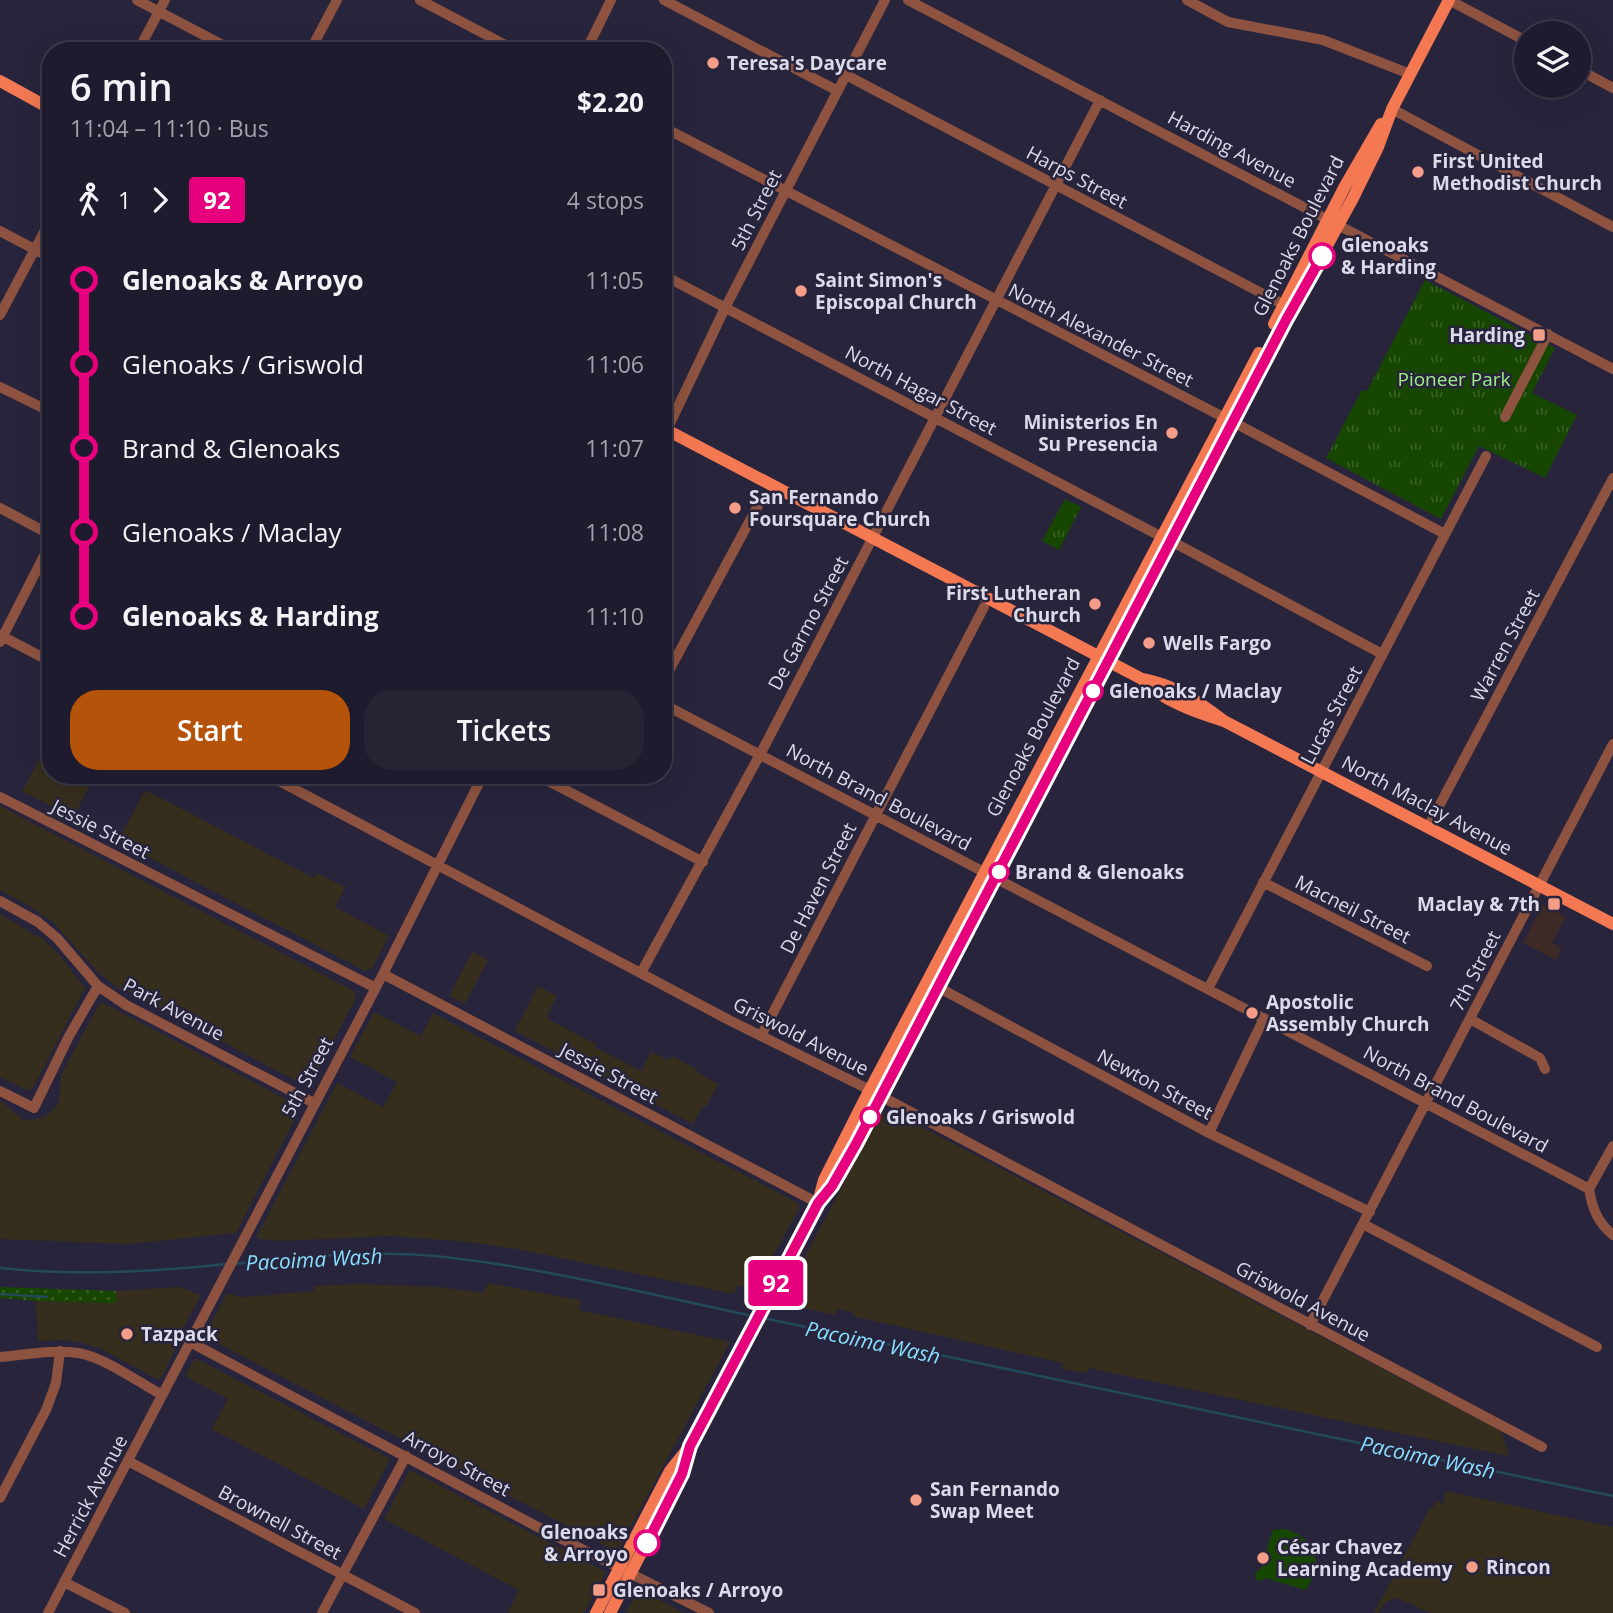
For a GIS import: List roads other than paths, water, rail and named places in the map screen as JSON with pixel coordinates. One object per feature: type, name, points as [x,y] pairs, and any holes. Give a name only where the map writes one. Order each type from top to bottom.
[{"type":"main road","name":"Glenoaks Boulevard","points":[[596,1613],[626,1569],[682,1474],[690,1446],[818,1203],[832,1186],[875,1094],[1333,222],[1378,147],[1392,109],[1449,0]]},
{"type":"main road","points":[[0,82],[42,104]]},
{"type":"main road","name":"North Maclay Avenue","points":[[672,436],[873,537],[1142,679],[1158,682],[1199,701],[1223,721],[1613,924]]},
{"type":"main road","name":"Glenoaks Boulevard","points":[[610,1613],[626,1569]]},
{"type":"street","points":[[137,0],[217,42]]},
{"type":"street","points":[[143,42],[165,0]]},
{"type":"street","points":[[315,42],[337,0]]},
{"type":"street","points":[[420,0],[500,42]]},
{"type":"street","points":[[590,42],[611,0]]},
{"type":"street","points":[[664,0],[838,91]]},
{"type":"street","name":"5th Street","points":[[672,418],[725,308],[885,0]]},
{"type":"street","name":"Harding Avenue","points":[[908,0],[1613,369]]},
{"type":"street","points":[[1187,0],[1228,22],[1324,40],[1410,74]]},
{"type":"street","points":[[1449,0],[1514,35]]},
{"type":"street","name":"Harps Street","points":[[846,75],[1288,307]]},
{"type":"street","points":[[1591,76],[1613,88]]},
{"type":"street","name":"De Garmo Street","points":[[641,973],[703,862],[1100,100]]},
{"type":"street","points":[[1392,109],[1612,222]]},
{"type":"street","name":"North Alexander Street","points":[[672,132],[1445,534]]},
{"type":"street","points":[[0,231],[42,253]]},
{"type":"street","points":[[0,315],[42,236]]},
{"type":"street","name":"North Hagar Street","points":[[672,280],[1382,654]]},
{"type":"street","points":[[1505,417],[1548,334]]},
{"type":"street","points":[[0,387],[42,408]]},
{"type":"street","name":"Lucas Street","points":[[1208,989],[1486,456]]},
{"type":"street","name":"Warren Street","points":[[1428,827],[1613,478]]},
{"type":"street","points":[[672,665],[762,498]]},
{"type":"street","points":[[0,508],[42,530]]},
{"type":"street","points":[[42,559],[1,638],[42,658]]},
{"type":"street","name":"De Haven Street","points":[[761,1036],[984,607]]},
{"type":"street","name":"North Brand Boulevard","points":[[672,709],[1589,1189]]},
{"type":"street","name":"7th Street","points":[[1311,1325],[1613,744]]},
{"type":"street","name":"Griswold Avenue","points":[[285,784],[1542,1447]]},
{"type":"street","name":"5th Street","points":[[162,1395],[383,974],[478,784]]},
{"type":"street","points":[[554,784],[703,862]]},
{"type":"street","name":"Jessie Street","points":[[0,797],[374,987]]},
{"type":"street","name":"Macneil Street","points":[[1263,883],[1427,966]]},
{"type":"street","name":"Park Avenue","points":[[0,901],[38,922],[57,938],[98,986],[126,1005],[314,1103]]},
{"type":"street","name":"Jessie Street","points":[[383,974],[818,1203]]},
{"type":"street","name":"Newton Street","points":[[933,984],[1209,1133],[1370,1212]]},
{"type":"street","points":[[0,1091],[34,1108],[69,1036],[98,986]]},
{"type":"street","points":[[1209,1133],[1264,1018]]},
{"type":"street","points":[[1470,1019],[1539,1058],[1545,1069]]},
{"type":"street","points":[[1613,1146],[1589,1189],[1596,1216],[1603,1227],[1613,1235]]},
{"type":"street","points":[[1363,1224],[1597,1347]]},
{"type":"street","name":"Arroyo Street","points":[[190,1342],[534,1525],[709,1613]]},
{"type":"street","points":[[0,1498],[46,1410],[56,1383],[60,1352]]},
{"type":"street","points":[[0,1357],[80,1353],[162,1395]]},
{"type":"street","name":"Herrick Avenue","points":[[48,1613],[162,1395]]},
{"type":"street","points":[[322,1613],[406,1456]]},
{"type":"street","name":"Brownell Street","points":[[128,1461],[415,1613]]},
{"type":"street","points":[[64,1581],[125,1613]]},
{"type":"waterway","name":"Pacoima Wash","points":[[234,1264],[359,1254],[435,1256],[555,1274],[753,1316]]},
{"type":"waterway","name":"Pacoima Wash","points":[[0,1268],[114,1272],[227,1264]]},
{"type":"waterway","points":[[0,1294],[47,1297]]},
{"type":"waterway","name":"Pacoima Wash","points":[[763,1318],[1613,1496]]},
{"type":"place","name":"Teresa's Daycare","points":[[713,63]]},
{"type":"place","name":"First United Methodist Church","points":[[1418,172]]},
{"type":"place","name":"Glenoaks & Harding","points":[[1322,256]]},
{"type":"place","name":"Saint Simon's Episcopal Church","points":[[801,291]]},
{"type":"place","name":"Harding","points":[[1539,335]]},
{"type":"place","name":"Ministerios En Su Presencia","points":[[1172,433]]},
{"type":"place","name":"San Fernando Foursquare Church","points":[[735,508]]},
{"type":"place","name":"First Lutheran Church","points":[[1095,604]]},
{"type":"place","name":"Wells Fargo","points":[[1149,643]]},
{"type":"place","name":"Glenoaks / Maclay","points":[[1093,691]]},
{"type":"place","name":"Brand & Glenoaks","points":[[999,872]]},
{"type":"place","name":"Maclay & 7th","points":[[1554,904]]},
{"type":"place","name":"Apostolic Assembly Church","points":[[1252,1013]]},
{"type":"place","name":"Glenoaks / Griswold","points":[[870,1117]]},
{"type":"place","name":"Tazpack","points":[[127,1334]]},
{"type":"place","name":"San Fernando Swap Meet","points":[[916,1500]]},
{"type":"place","name":"Glenoaks & Arroyo","points":[[647,1543]]},
{"type":"place","name":"César Chavez Learning Academy","points":[[1263,1558]]},
{"type":"place","name":"Rincon","points":[[1472,1567]]},
{"type":"place","name":"Glenoaks / Arroyo","points":[[599,1590]]},
{"type":"park label","name":"Pioneer Park","points":[[1454,379]]}]
